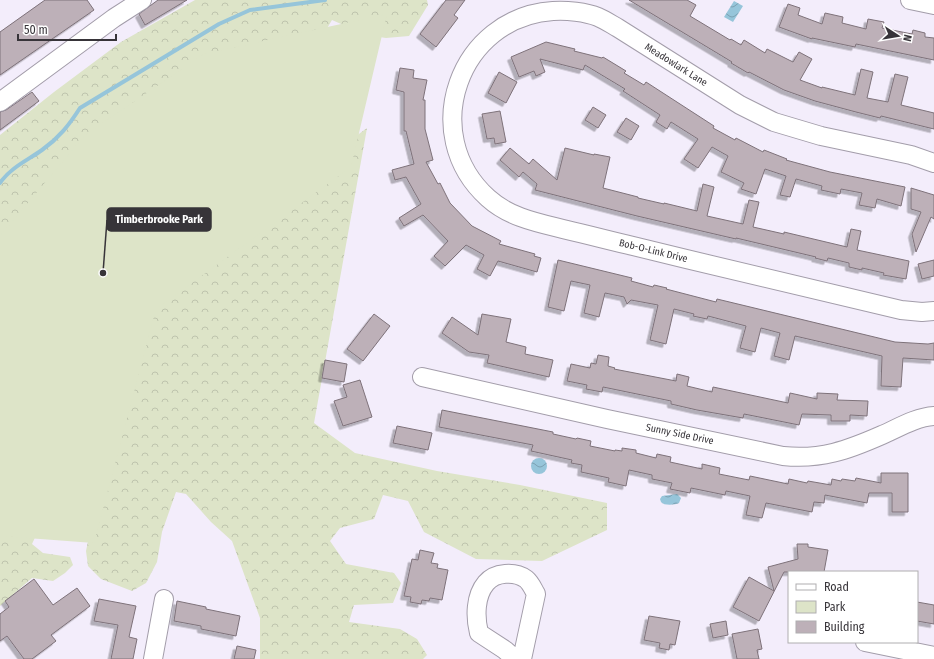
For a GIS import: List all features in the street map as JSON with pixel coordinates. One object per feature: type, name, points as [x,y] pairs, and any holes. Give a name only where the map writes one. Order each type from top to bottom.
[{"type":"street","points":[[0,102],[114,18],[142,0]]},
{"type":"street","points":[[910,0],[934,5]]},
{"type":"street","name":"Meadowlark Lane","points":[[455,97],[458,83],[470,59],[487,38],[506,25],[520,18],[541,12],[566,10],[597,16],[740,105],[774,122],[820,136],[911,155],[934,162]]},
{"type":"street","name":"Bob-O-Link Drive","points":[[455,97],[452,118],[456,148],[460,160],[476,185],[488,198],[519,217],[727,269],[901,310],[922,312],[934,311]]},
{"type":"street","name":"Sunny Side Drive","points":[[422,377],[607,419],[797,458],[811,458],[832,454],[856,446],[901,426],[934,416]]},
{"type":"street","points":[[515,659],[505,650],[479,633],[476,622],[476,609],[479,595],[486,583],[491,578],[503,574],[515,575],[526,579],[532,585],[536,594],[522,659]]},
{"type":"street","points":[[153,659],[164,599]]},
{"type":"street","points":[[870,643],[934,656]]},
{"type":"green space","points":[[195,0],[427,0],[428,5],[409,36],[386,38],[366,35],[332,20],[308,60],[0,259],[0,135],[121,42]]},
{"type":"green space","points":[[387,14],[351,167],[156,309],[94,543],[0,536],[0,236],[85,135],[204,54]]},
{"type":"green space","points":[[367,128],[314,423],[355,453],[437,471],[520,485],[607,503],[607,530],[542,561],[476,559],[424,532],[408,501],[383,495],[374,519],[340,528],[330,541],[346,564],[394,573],[401,583],[393,603],[354,605],[349,622],[400,629],[417,639],[427,655],[423,659],[260,659],[260,618],[232,541],[211,522],[186,494],[176,492],[162,532],[157,562],[146,583],[132,591],[101,579],[88,566],[86,551],[94,512],[147,312],[283,190]]},
{"type":"green space","points":[[0,520],[39,529],[32,544],[43,553],[70,557],[73,565],[65,573],[53,581],[32,578],[0,606]]},
{"type":"water","points":[[734,1],[743,6],[733,22],[724,17]]},
{"type":"water","points":[[539,458],[545,460],[547,466],[545,472],[539,474],[533,472],[531,466],[533,460]]},
{"type":"water","points":[[677,494],[681,498],[679,503],[670,505],[661,502],[660,499],[662,496]]},
{"type":"building","points":[[45,0],[87,0],[94,10],[0,75],[0,32]]},
{"type":"building","points":[[158,0],[187,0],[145,25],[139,14]]},
{"type":"building","points":[[446,0],[465,0],[454,15],[458,18],[436,47],[420,34]]},
{"type":"building","points":[[629,0],[687,0],[696,5],[690,16],[730,40],[731,39],[741,45],[744,40],[765,53],[767,49],[793,62],[799,52],[812,59],[800,80],[822,88],[855,95],[861,69],[873,72],[867,98],[888,102],[895,74],[908,77],[901,105],[934,113],[934,129],[881,116],[880,118],[856,112],[815,101],[784,90],[749,72],[748,73]]},
{"type":"building","points":[[788,4],[800,8],[798,15],[822,24],[825,13],[843,17],[842,23],[866,29],[868,19],[884,22],[882,28],[912,34],[913,30],[925,33],[925,37],[934,38],[934,60],[856,44],[855,47],[812,39],[779,27]]},
{"type":"building","points":[[546,42],[575,49],[574,51],[603,57],[626,71],[624,73],[644,85],[646,82],[714,126],[713,128],[735,140],[736,138],[763,152],[764,150],[787,159],[786,160],[830,172],[905,187],[901,206],[877,199],[875,208],[859,205],[862,193],[841,189],[840,194],[821,190],[822,186],[796,179],[790,197],[780,195],[786,176],[765,169],[756,194],[741,189],[744,183],[721,172],[728,156],[712,147],[698,168],[684,159],[698,139],[671,122],[667,129],[656,122],[660,115],[623,91],[625,89],[585,65],[583,70],[540,59],[545,72],[536,76],[534,71],[519,77],[511,57]]},
{"type":"building","points":[[400,68],[414,70],[413,78],[427,80],[423,100],[425,100],[425,129],[433,160],[426,162],[438,184],[440,183],[450,203],[472,226],[501,241],[499,244],[535,254],[534,256],[541,258],[537,272],[498,261],[490,276],[477,269],[484,255],[466,245],[445,266],[434,256],[448,241],[423,215],[404,226],[399,218],[421,204],[406,177],[395,180],[392,170],[414,164],[406,131],[404,131],[404,92],[396,90]]},
{"type":"building","points":[[499,72],[517,82],[506,103],[488,93]]},
{"type":"building","points":[[32,92],[39,101],[0,130],[0,112],[6,110]]},
{"type":"building","points":[[593,107],[606,115],[598,128],[585,120]]},
{"type":"building","points":[[500,111],[506,142],[495,144],[494,138],[487,139],[482,114]]},
{"type":"building","points":[[626,118],[639,126],[631,140],[617,132]]},
{"type":"building","points":[[510,148],[529,164],[533,159],[557,180],[565,148],[610,157],[603,188],[638,198],[697,211],[703,184],[714,187],[707,216],[743,224],[749,200],[759,202],[753,227],[784,234],[784,232],[847,247],[851,229],[861,231],[857,250],[909,261],[906,279],[883,275],[884,273],[862,268],[862,270],[849,267],[849,263],[828,258],[827,261],[815,258],[816,257],[637,216],[535,190],[537,184],[523,172],[519,177],[500,160]]},
{"type":"building","points":[[911,188],[934,195],[934,219],[931,217],[916,252],[912,234],[921,212],[911,209]]},
{"type":"building","points":[[558,260],[632,278],[631,281],[653,287],[654,285],[667,288],[666,289],[716,302],[717,299],[895,342],[934,343],[934,360],[903,358],[901,387],[881,386],[882,356],[795,336],[789,360],[774,356],[780,333],[761,328],[755,352],[740,348],[746,326],[708,316],[707,319],[693,316],[694,314],[674,309],[666,344],[650,340],[658,305],[631,300],[627,304],[624,297],[605,293],[599,317],[584,313],[590,285],[571,281],[564,311],[548,307]]},
{"type":"building","points":[[934,260],[934,276],[922,279],[918,264]]},
{"type":"building","points":[[374,314],[390,326],[363,361],[347,349]]},
{"type":"building","points":[[482,314],[511,319],[506,342],[526,347],[525,354],[553,360],[549,377],[487,363],[489,355],[469,352],[442,333],[452,317],[478,335]]},
{"type":"building","points":[[598,355],[609,357],[608,366],[615,368],[614,369],[676,381],[677,374],[689,377],[687,386],[712,392],[713,387],[788,403],[790,393],[817,399],[817,393],[838,394],[837,400],[868,401],[867,416],[850,415],[850,421],[831,421],[831,415],[802,414],[799,425],[744,414],[743,418],[697,410],[671,404],[671,401],[603,387],[602,392],[586,389],[587,385],[567,381],[571,364],[590,368],[591,363],[596,364]]},
{"type":"building","points":[[325,360],[347,364],[344,382],[322,378]]},
{"type":"building","points":[[360,380],[372,417],[343,426],[334,401],[347,397],[343,385]]},
{"type":"building","points":[[442,410],[591,441],[590,446],[615,451],[622,451],[622,448],[636,450],[636,453],[656,458],[657,454],[671,457],[670,462],[702,469],[702,464],[720,468],[719,474],[749,480],[750,476],[788,484],[789,479],[807,483],[808,481],[831,485],[832,479],[841,481],[842,479],[855,481],[856,478],[881,483],[881,473],[908,473],[908,512],[892,512],[892,493],[869,493],[867,503],[825,495],[824,503],[814,502],[812,512],[766,503],[762,518],[746,515],[750,496],[726,491],[725,495],[691,488],[690,493],[670,489],[672,483],[652,479],[652,475],[629,470],[626,486],[608,482],[609,478],[581,472],[582,465],[571,463],[572,460],[531,451],[533,445],[439,427]]},
{"type":"building","points":[[397,426],[432,433],[428,450],[393,443]]},
{"type":"building","points":[[797,544],[808,544],[808,547],[828,550],[824,571],[784,572],[759,621],[733,607],[749,577],[774,591],[768,567],[798,559]]},
{"type":"building","points":[[420,550],[434,553],[431,563],[438,564],[437,568],[448,570],[442,600],[430,598],[429,601],[422,600],[421,604],[410,602],[411,597],[404,596],[412,559],[418,560]]},
{"type":"building","points":[[34,579],[53,605],[77,588],[90,606],[51,635],[56,641],[32,659],[24,659],[7,636],[0,641],[0,614],[9,607],[5,601]]},
{"type":"building","points":[[99,599],[136,606],[129,637],[137,639],[133,659],[111,659],[118,625],[94,621]]},
{"type":"building","points":[[177,601],[240,616],[236,636],[201,629],[201,626],[174,621]]},
{"type":"building","points":[[918,602],[934,605],[934,624],[918,621]]},
{"type":"building","points":[[649,616],[680,621],[675,645],[670,644],[669,650],[659,648],[660,643],[644,640]]},
{"type":"building","points":[[726,621],[728,635],[713,638],[710,624]]},
{"type":"building","points":[[758,629],[762,649],[757,650],[759,659],[737,659],[732,634]]},
{"type":"building","points":[[237,646],[256,650],[254,659],[234,659]]},
{"type":"waterway","points":[[0,183],[14,169],[54,141],[68,126],[80,108],[219,24],[250,10],[325,0]]},
{"type":"place","name":"Timberbrooke Park","points":[[103,273]]}]
